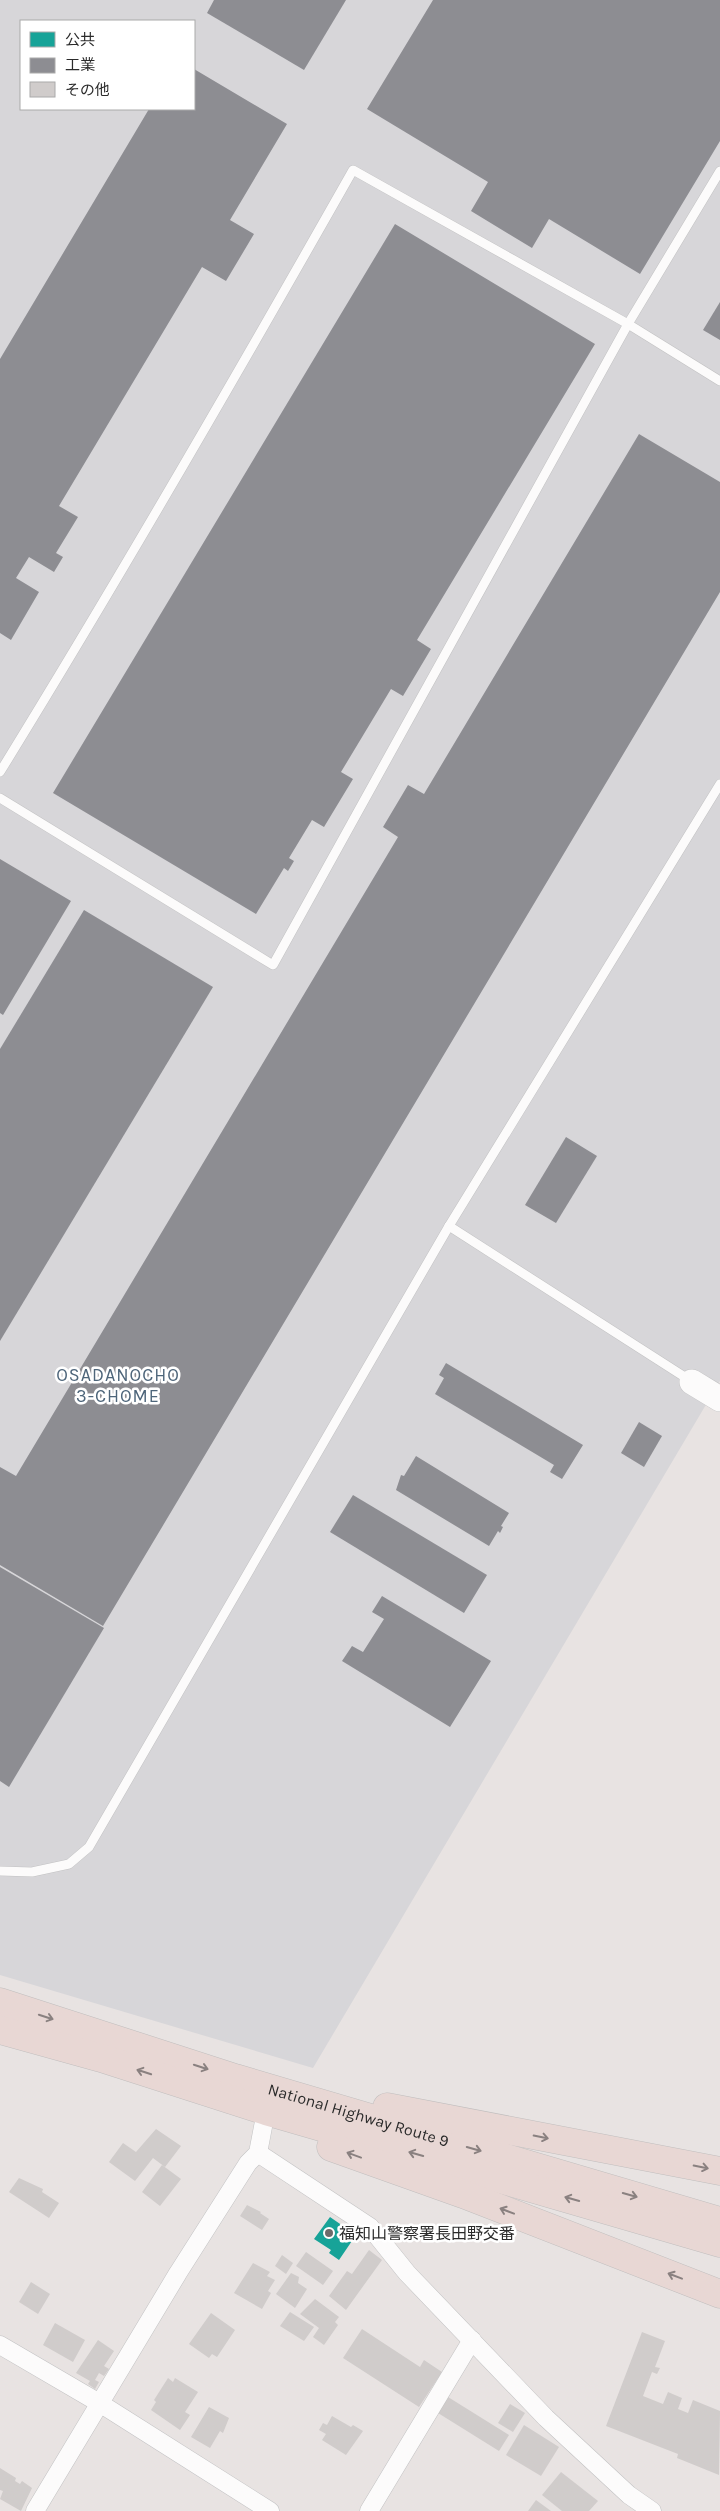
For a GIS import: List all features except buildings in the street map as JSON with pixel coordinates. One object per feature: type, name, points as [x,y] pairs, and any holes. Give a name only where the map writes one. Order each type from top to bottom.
[{"type":"highway","name":"National Highway Route 9","points":[[0,2002],[235,2078],[720,2221]]},
{"type":"highway","name":"National Highway Route 9","points":[[0,2030],[100,2058],[266,2111],[720,2242]]},
{"type":"highway","points":[[235,2078],[720,2171]]},
{"type":"highway","points":[[266,2111],[332,2147],[463,2194],[720,2294]]},
{"type":"street","points":[[692,1382],[720,1399]]},
{"type":"street","points":[[35,2511],[178,2273],[248,2162],[258,2153],[266,2111]]},
{"type":"street","points":[[258,2153],[370,2227],[407,2273],[546,2418],[629,2495],[652,2511]]},
{"type":"street","points":[[369,2511],[472,2340]]},
{"type":"street","points":[[0,2345],[101,2404],[270,2511]]},
{"type":"lane","points":[[0,772],[56,681],[273,310],[352,170],[628,324],[720,380]]},
{"type":"lane","points":[[0,798],[273,964],[628,324],[720,171]]},
{"type":"lane","points":[[0,1871],[32,1872],[69,1864],[89,1847],[449,1226],[720,784]]},
{"type":"lane","points":[[449,1226],[692,1382]]},
{"type":"shaded area","points":[[0,0],[720,0],[720,1381],[313,2068],[0,1975]]},
{"type":"place","name":"福知山警察署長田野交番","points":[[329,2233]]},
{"type":"district","name":"OSADANOCHO 3-CHOME","points":[[118,1385]]}]
